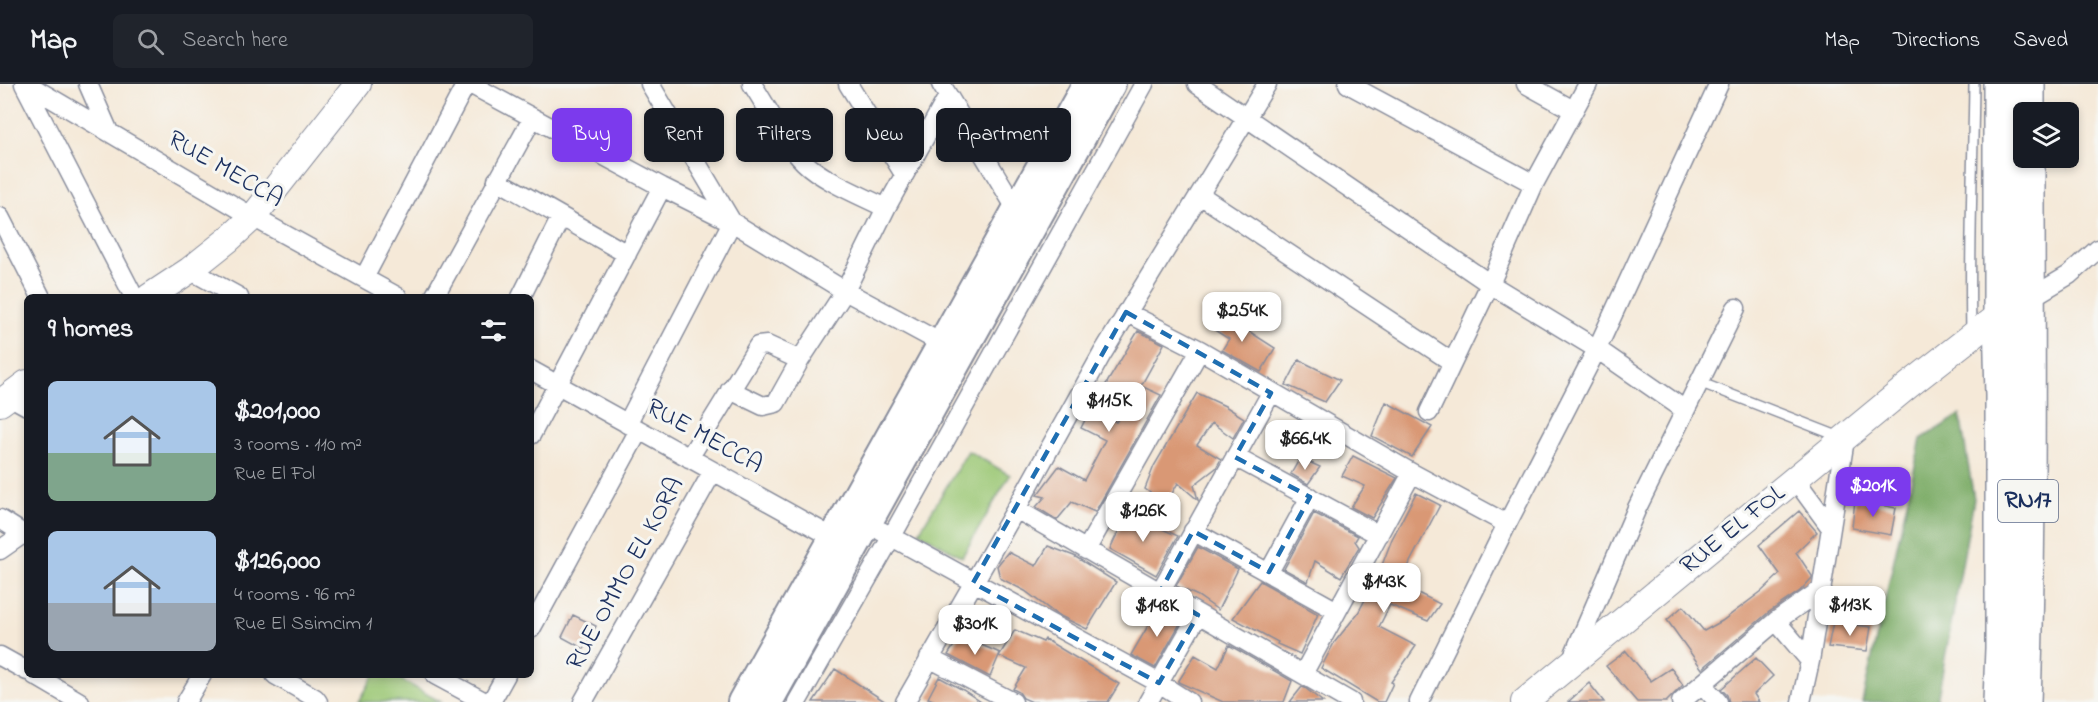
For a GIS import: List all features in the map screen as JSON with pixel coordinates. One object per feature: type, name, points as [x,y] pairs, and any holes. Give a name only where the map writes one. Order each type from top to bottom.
[{"type":"highway","name":"RN17","points":[[2000,84],[2013,307],[2029,435],[2024,702]]},
{"type":"highway","points":[[2028,84],[2028,102]]},
{"type":"highway","name":"RN17","points":[[2000,702],[2002,396],[2027,168]]},
{"type":"main road","points":[[742,702],[850,532],[1026,216],[1087,84]]},
{"type":"main road","points":[[768,702],[943,344],[1111,84]]},
{"type":"street","name":"RUE MECCA","points":[[26,84],[254,217],[393,294]]},
{"type":"street","points":[[26,84],[132,294]]},
{"type":"street","points":[[88,84],[110,132]]},
{"type":"street","points":[[154,294],[190,270],[254,217],[358,84]]},
{"type":"street","points":[[650,84],[732,222]]},
{"type":"street","points":[[752,84],[805,163],[817,172],[886,208]]},
{"type":"street","points":[[848,84],[904,174]]},
{"type":"street","points":[[797,702],[1144,84]]},
{"type":"street","points":[[1197,84],[1490,284],[1597,349],[1685,410]]},
{"type":"street","points":[[905,702],[1126,312],[1267,84]]},
{"type":"street","points":[[1348,84],[1534,184]]},
{"type":"street","points":[[1526,84],[1574,110]]},
{"type":"street","points":[[1429,412],[1490,284],[1534,184],[1588,84]]},
{"type":"street","points":[[1419,702],[1597,349],[1719,84]]},
{"type":"street","points":[[364,278],[477,86],[532,119],[732,222],[845,291],[943,344]]},
{"type":"street","points":[[730,390],[764,406],[776,403],[800,360],[845,291],[944,90]]},
{"type":"street","points":[[944,90],[1026,216]]},
{"type":"street","points":[[436,294],[532,119]]},
{"type":"street","points":[[497,180],[627,254]]},
{"type":"street","points":[[534,429],[662,187]]},
{"type":"street","points":[[1200,195],[1452,362]]},
{"type":"street","points":[[0,217],[39,294]]},
{"type":"street","points":[[522,294],[561,217]]},
{"type":"street","points":[[534,623],[633,427],[732,222]]},
{"type":"street","points":[[2013,307],[2069,275],[2098,249]]},
{"type":"street","points":[[190,270],[234,294]]},
{"type":"street","name":"RUE EL FOL","points":[[1524,702],[1971,335],[2013,307]]},
{"type":"street","points":[[1569,665],[1637,508],[1736,308]]},
{"type":"street","points":[[1126,312],[1200,350],[1412,473],[1507,524]]},
{"type":"street","points":[[689,458],[755,350],[761,344],[800,360]]},
{"type":"street","points":[[1086,550],[1200,350]]},
{"type":"street","name":"RUE MECCA","points":[[534,372],[713,471],[850,532],[892,536],[973,583],[1159,683],[1189,702]]},
{"type":"street","points":[[1160,592],[1271,393]]},
{"type":"street","points":[[1801,702],[1810,661],[1845,440]]},
{"type":"street","points":[[1235,457],[1379,535]]},
{"type":"street","name":"RUE OMMO EL KORA","points":[[583,702],[713,471]]},
{"type":"street","points":[[1303,674],[1412,473]]},
{"type":"street","points":[[1795,479],[1831,528]]},
{"type":"street","points":[[1269,572],[1310,497]]},
{"type":"street","points":[[1016,509],[1351,702]]},
{"type":"street","points":[[0,519],[24,534]]},
{"type":"street","points":[[1193,531],[1337,611]]},
{"type":"street","points":[[0,550],[24,536]]},
{"type":"street","points":[[1681,702],[1776,621],[1822,589]]},
{"type":"street","points":[[1148,702],[1198,615]]},
{"type":"street","points":[[1776,621],[1810,661]]},
{"type":"street","points":[[0,656],[24,669]]},
{"type":"street","points":[[929,658],[989,697],[1013,702]]},
{"type":"street","points":[[39,678],[80,702]]},
{"type":"street","points":[[186,702],[200,678]]},
{"type":"street","points":[[280,678],[316,700]]},
{"type":"street","points":[[441,678],[485,702]]},
{"type":"street","points":[[491,702],[504,678]]},
{"type":"street","points":[[1702,684],[1718,702]]},
{"type":"lane","points":[[1971,335],[1970,244],[1974,84]]},
{"type":"lane","points":[[1699,382],[1845,440]]},
{"type":"highlighted area","points":[[1126,312],[1271,393],[1235,457],[1310,497],[1269,572],[1193,531],[1160,592],[1198,615],[1159,683],[973,583]]},
{"type":"green space","points":[[1960,415],[1974,499],[1937,702],[1862,702],[1921,439]]},
{"type":"green space","points":[[968,451],[1010,475],[962,557],[919,532]]},
{"type":"green space","points":[[372,678],[398,678],[441,702],[359,702]]},
{"type":"building","points":[[1211,315],[1236,323],[1275,348],[1261,372],[1222,350],[1229,339],[1205,324]]},
{"type":"building","points":[[1138,331],[1164,344],[1141,386],[1161,395],[1095,512],[1072,502],[1057,520],[1036,507],[1045,497],[1037,495],[1059,466],[1084,480],[1105,440],[1081,428],[1091,408],[1116,422],[1132,400],[1105,386]]},
{"type":"building","points":[[1299,360],[1340,380],[1325,402],[1286,385]]},
{"type":"building","points":[[1197,393],[1244,418],[1233,438],[1212,423],[1197,445],[1221,459],[1216,468],[1194,485],[1198,500],[1178,483],[1166,504],[1145,489],[1154,466]]},
{"type":"building","points":[[1386,402],[1432,427],[1412,457],[1372,436]]},
{"type":"building","points":[[1353,456],[1397,478],[1372,518],[1351,507],[1365,486],[1342,476]]},
{"type":"building","points":[[1300,458],[1320,467],[1308,484],[1291,474]]},
{"type":"building","points":[[1416,493],[1440,505],[1410,562],[1402,585],[1440,604],[1428,621],[1390,605],[1379,627],[1416,646],[1391,682],[1393,683],[1384,702],[1377,702],[1321,668],[1334,643],[1358,613]]},
{"type":"building","points":[[1855,500],[1896,508],[1891,535],[1852,528]]},
{"type":"building","points":[[1799,511],[1817,532],[1796,552],[1812,578],[1800,591],[1769,612],[1702,669],[1667,620],[1683,606],[1704,631],[1722,621],[1762,591],[1780,574],[1759,545]]},
{"type":"building","points":[[1127,513],[1178,536],[1156,575],[1110,549]]},
{"type":"building","points":[[1314,513],[1358,536],[1355,541],[1359,547],[1341,577],[1315,561],[1308,582],[1284,569]]},
{"type":"building","points":[[1048,546],[1074,556],[1116,582],[1087,629],[1056,614],[1025,591],[1000,578],[997,566],[1008,552],[1036,566]]},
{"type":"building","points":[[1198,547],[1238,569],[1218,610],[1198,596],[1176,586]]},
{"type":"building","points":[[1260,581],[1318,614],[1300,654],[1277,644],[1278,642],[1233,618]]},
{"type":"building","points":[[1159,607],[1182,620],[1155,668],[1131,655]]},
{"type":"building","points":[[573,615],[596,626],[584,649],[562,637]]},
{"type":"building","points":[[1833,622],[1871,627],[1867,651],[1828,647]]},
{"type":"building","points":[[1015,630],[1043,642],[1045,639],[1119,684],[1108,702],[1032,702],[1023,698],[1013,689],[1026,668],[999,656]]},
{"type":"building","points":[[960,636],[1000,653],[990,677],[948,655]]},
{"type":"building","points":[[1229,645],[1292,681],[1284,702],[1223,702],[1178,682],[1195,655],[1218,668]]},
{"type":"building","points":[[1626,651],[1651,681],[1671,668],[1683,685],[1666,702],[1637,702],[1606,666]]},
{"type":"building","points":[[1756,658],[1773,676],[1754,694],[1759,702],[1729,702],[1727,695],[1721,689]]},
{"type":"building","points":[[835,669],[886,702],[813,702]]},
{"type":"building","points":[[939,677],[981,702],[938,702],[928,698]]},
{"type":"building","points":[[1589,683],[1604,702],[1568,702]]},
{"type":"building","points":[[1302,687],[1305,688],[1323,702],[1290,702]]}]
